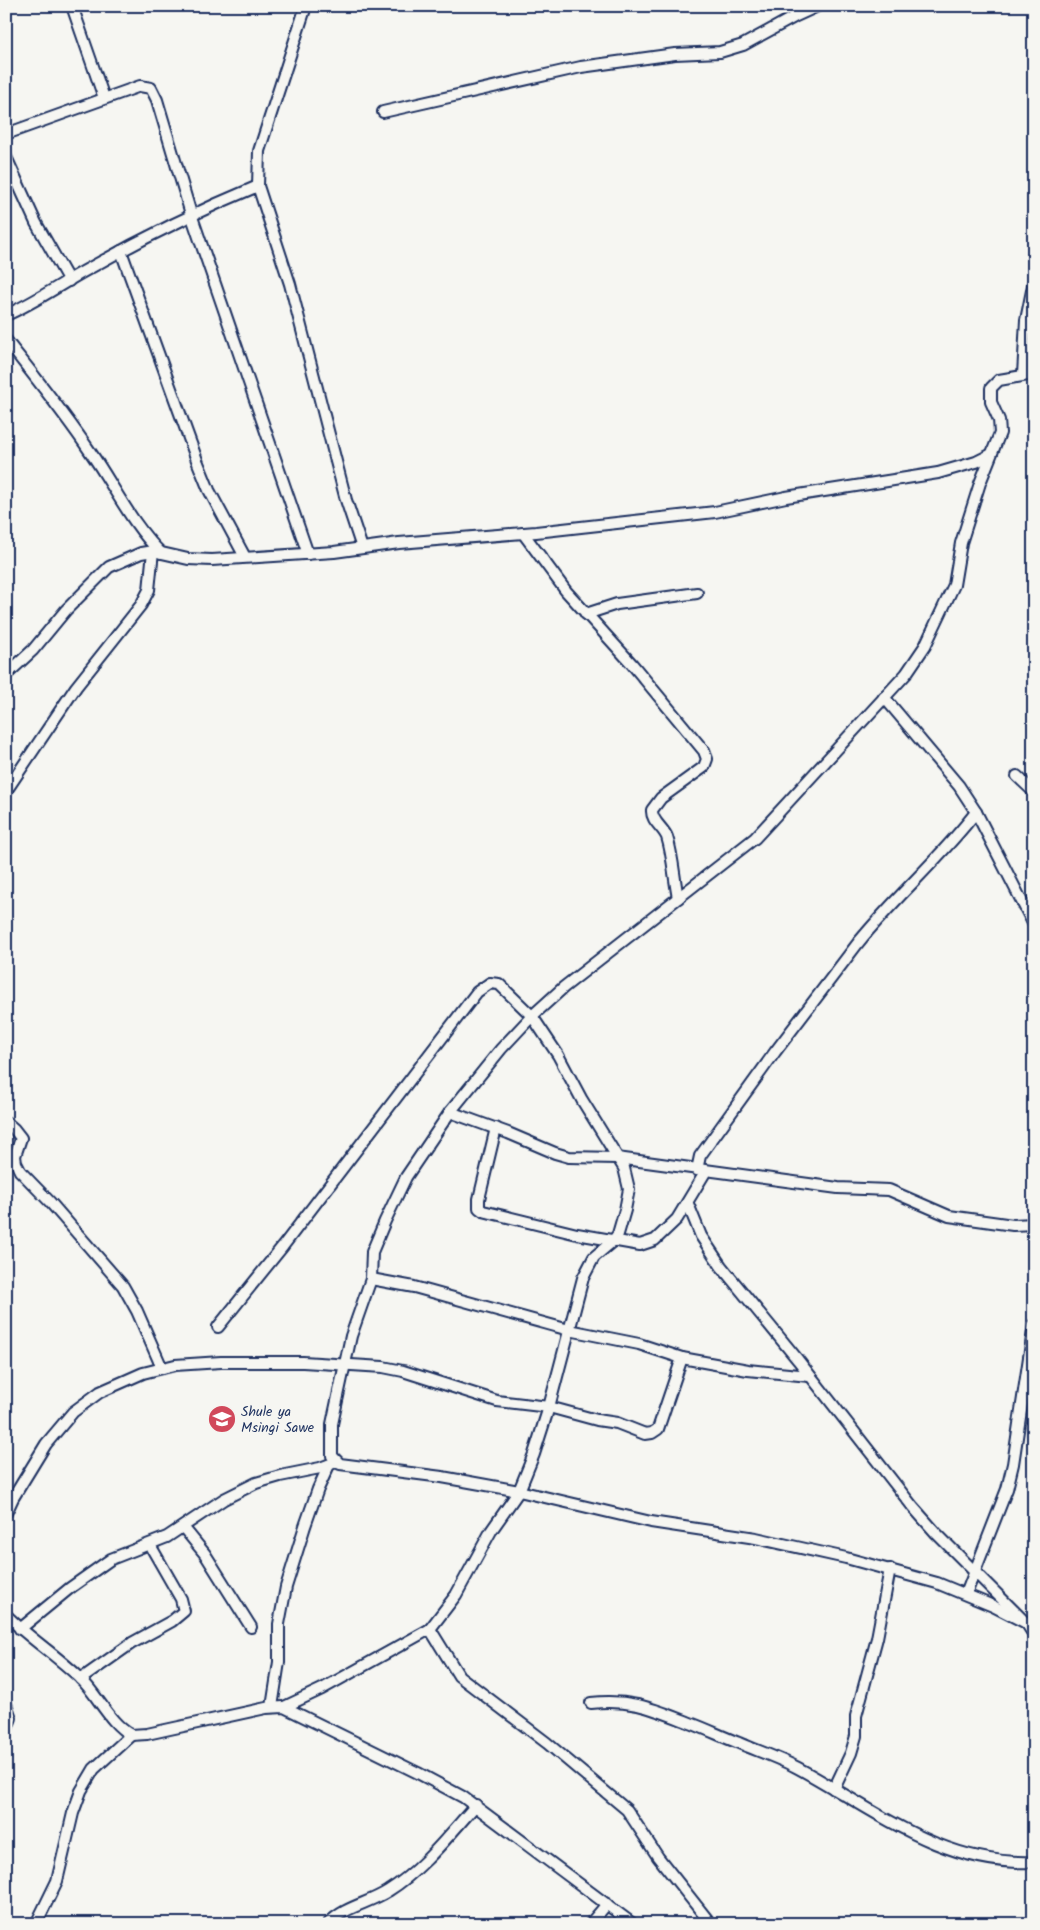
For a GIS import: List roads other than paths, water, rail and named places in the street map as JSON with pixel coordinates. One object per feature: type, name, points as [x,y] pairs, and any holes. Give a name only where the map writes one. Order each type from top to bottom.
[{"type":"street","points":[[72,6],[104,98]]},
{"type":"street","points":[[306,6],[259,151],[258,186],[290,284],[343,491],[362,548]]},
{"type":"street","points":[[383,112],[581,68],[675,54],[720,52],[743,45],[818,6]]},
{"type":"street","points":[[6,134],[140,86],[150,88],[157,100],[190,214],[308,554]]},
{"type":"street","points":[[6,157],[36,223],[69,280]]},
{"type":"street","points":[[6,314],[44,296],[69,280],[190,214],[258,186]]},
{"type":"street","points":[[121,251],[198,463],[209,490],[245,557]]},
{"type":"street","points":[[272,1707],[279,1662],[279,1624],[286,1587],[318,1489],[333,1463],[331,1436],[351,1336],[371,1279],[372,1252],[406,1177],[450,1112],[501,1049],[532,1016],[564,988],[755,838],[906,674],[925,646],[947,603],[954,585],[961,544],[980,483],[1000,433],[1001,426],[991,402],[991,388],[999,380],[1028,374],[1026,320],[1034,281]]},
{"type":"street","points":[[6,341],[76,430],[137,525],[158,552]]},
{"type":"street","points":[[6,675],[33,650],[85,590],[109,566],[141,553],[158,552],[188,559],[308,554],[399,543],[523,533],[715,512],[786,497],[938,473],[962,467],[990,456]]},
{"type":"street","points":[[523,533],[566,591],[632,664],[704,751],[707,759],[704,767],[661,798],[652,810],[653,818],[663,829],[668,842],[678,898]]},
{"type":"street","points":[[6,791],[76,687],[142,605],[149,590],[158,552]]},
{"type":"street","points":[[586,614],[617,604],[697,593]]},
{"type":"street","points":[[884,697],[955,780],[976,812],[1034,924]]},
{"type":"street","points":[[1017,776],[1034,792]]},
{"type":"street","points":[[496,1128],[478,1199],[479,1208],[483,1211],[613,1241],[640,1245],[655,1240],[677,1219],[688,1204],[701,1170],[700,1156],[774,1052],[878,919],[948,845],[976,812]]},
{"type":"street","points":[[218,1327],[283,1246],[477,992],[490,983],[499,984],[532,1016],[558,1055],[624,1168],[629,1189],[618,1234],[594,1258],[583,1278],[549,1407],[534,1454],[519,1491],[491,1531],[456,1595],[430,1629],[284,1707]]},
{"type":"street","points":[[450,1112],[569,1157],[617,1158],[838,1188],[889,1190],[949,1216],[1004,1224],[1034,1224]]},
{"type":"street","points":[[6,1122],[14,1128],[20,1138],[11,1160],[16,1163],[20,1171],[50,1202],[123,1286],[137,1311],[162,1368]]},
{"type":"street","points":[[688,1204],[701,1236],[721,1266],[798,1360],[913,1507],[1030,1626],[1034,1635]]},
{"type":"street","points":[[371,1279],[414,1288],[569,1330],[639,1344],[682,1358],[748,1370],[810,1376]]},
{"type":"street","points":[[966,1594],[1008,1489],[1034,1324]]},
{"type":"street","points":[[6,1513],[46,1444],[73,1412],[100,1392],[142,1373],[175,1365],[221,1362],[383,1367],[403,1371],[497,1401],[549,1407],[616,1423],[645,1434],[652,1433],[658,1429],[682,1358]]},
{"type":"street","points":[[20,1629],[70,1588],[111,1559],[150,1545],[183,1527],[224,1499],[256,1483],[333,1463],[442,1477],[519,1491],[608,1514],[756,1538],[890,1569],[966,1594],[1030,1626]]},
{"type":"street","points":[[183,1527],[205,1554],[251,1627]]},
{"type":"street","points":[[81,1679],[132,1643],[172,1621],[184,1611],[181,1599],[150,1545]]},
{"type":"street","points":[[834,1789],[851,1753],[856,1736],[856,1716],[877,1638],[890,1569]]},
{"type":"street","points":[[6,1615],[20,1629],[81,1679],[117,1723],[131,1735]]},
{"type":"street","points":[[430,1629],[459,1676],[547,1743],[627,1810],[658,1857],[711,1924]]},
{"type":"street","points":[[591,1702],[612,1700],[652,1708],[772,1756],[795,1767],[912,1834],[960,1852],[992,1861],[1034,1862]]},
{"type":"street","points":[[6,1704],[11,1718],[6,1731]]},
{"type":"street","points":[[36,1924],[56,1881],[73,1813],[83,1786],[104,1759],[131,1735],[147,1734],[272,1707],[284,1707],[418,1772],[476,1805],[633,1924]]},
{"type":"street","points":[[328,1924],[347,1909],[387,1892],[402,1882],[476,1805]]},
{"type":"street","points":[[590,1924],[608,1904]]},
{"type":"place","name":"Shule ya Msingi Sawe","points":[[222,1419]]}]
